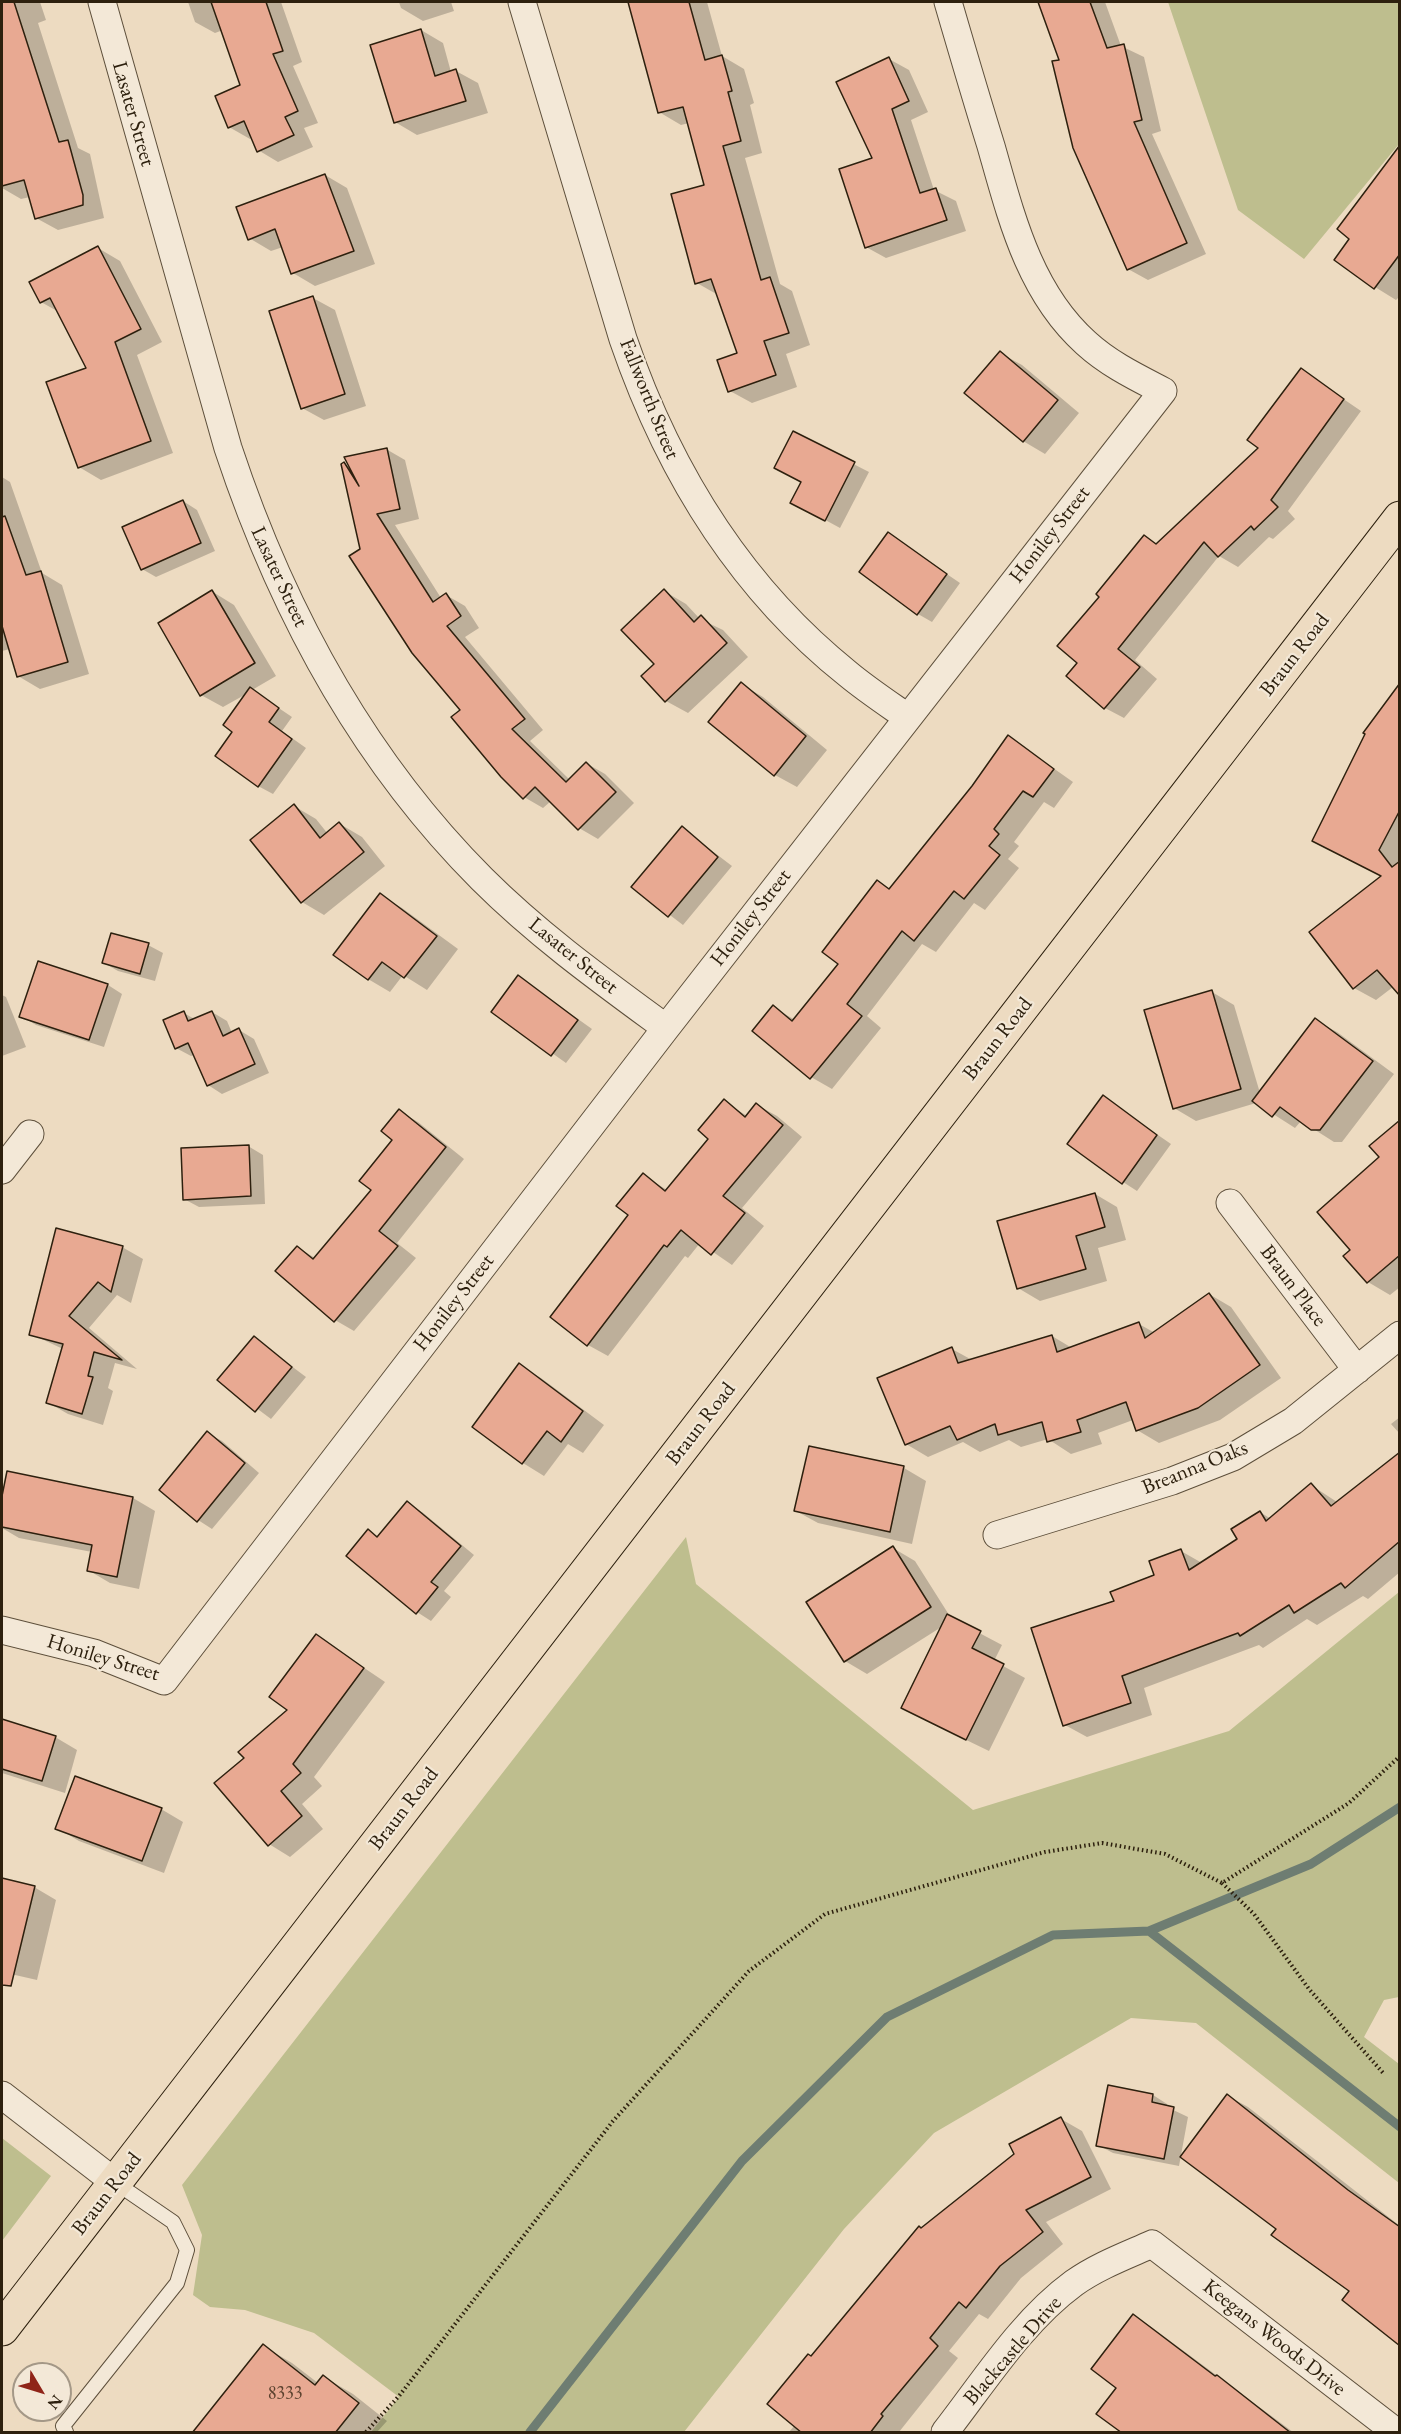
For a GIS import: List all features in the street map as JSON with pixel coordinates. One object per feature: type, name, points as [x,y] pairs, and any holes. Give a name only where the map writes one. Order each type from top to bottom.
[{"type":"main road","name":"Braun Road","points":[[2,2329],[1400,518]]},
{"type":"street","name":"Lasater Street","points":[[102,2],[228,448],[250,515],[294,614],[347,709],[410,797],[482,879],[568,955],[666,1028]]},
{"type":"street","name":"Fallworth Street","points":[[522,2],[623,339],[640,390],[669,455],[705,516],[747,574],[795,627],[847,674],[907,717]]},
{"type":"street","name":"Honiley Street","points":[[2,1630],[94,1653],[164,1681],[666,1028],[1163,391],[1106,360],[1085,342],[1065,321],[1033,272],[1015,228],[948,2]]},
{"type":"street","points":[[2,1170],[30,1134]]},
{"type":"street","name":"Braun Place","points":[[1230,1203],[1357,1370]]},
{"type":"street","name":"Breanna Oaks","points":[[997,1535],[1173,1481],[1233,1457],[1293,1421],[1400,1335]]},
{"type":"street","points":[[2,2095],[116,2183]]},
{"type":"street","name":"Blackcastle Drive","points":[[945,2433],[1016,2342],[1073,2284],[1097,2268],[1152,2244]]},
{"type":"street","name":"Keegans Woods Drive","points":[[1152,2244],[1396,2433]]},
{"type":"lane","points":[[66,2433],[63,2426],[177,2283],[187,2250],[173,2222],[116,2183]]},
{"type":"path","points":[[1222,1884],[1349,1803],[1400,1756]]},
{"type":"path","points":[[366,2433],[399,2396],[613,2121],[749,1971],[825,1914],[1045,1852],[1102,1843],[1165,1854],[1222,1884],[1254,1914],[1309,1989],[1384,2074]]},
{"type":"green space","points":[[1168,2],[1399,2],[1399,144],[1304,259],[1238,210]]},
{"type":"green space","points":[[686,1537],[696,1584],[973,1810],[1229,1731],[1399,1592],[1399,1997],[1384,2000],[1364,2037],[1399,2064],[1399,2183],[1196,2023],[1131,2018],[934,2133],[844,2229],[684,2432],[371,2432],[399,2397],[314,2333],[245,2310],[210,2307],[193,2295],[202,2235],[182,2185]]},
{"type":"green space","points":[[2,2138],[51,2176],[2,2241]]},
{"type":"building","points":[[2,2],[14,2],[59,142],[68,140],[83,195],[83,205],[35,219],[24,180],[2,186]]},
{"type":"building","points":[[211,2],[266,2],[283,51],[273,54],[298,111],[285,117],[294,135],[257,152],[244,121],[228,128],[215,96],[240,85]]},
{"type":"building","points":[[628,2],[689,2],[705,60],[722,55],[732,91],[728,92],[741,141],[723,146],[761,280],[770,277],[789,333],[764,341],[776,375],[728,392],[717,360],[737,353],[711,279],[695,284],[671,194],[704,185],[683,107],[658,113]]},
{"type":"building","points":[[1038,2],[1090,2],[1107,48],[1124,44],[1142,120],[1134,122],[1187,243],[1127,270],[1073,148],[1052,61],[1059,60]]},
{"type":"building","points":[[421,29],[435,76],[456,69],[466,101],[394,123],[370,45]]},
{"type":"building","points":[[889,57],[909,101],[892,109],[920,193],[936,188],[947,220],[865,248],[839,169],[872,158],[836,82]]},
{"type":"building","points":[[1400,145],[1400,254],[1374,289],[1334,260],[1349,239],[1337,229]]},
{"type":"building","points":[[325,174],[354,251],[291,274],[275,229],[248,240],[236,207]]},
{"type":"building","points":[[98,246],[141,329],[115,342],[151,441],[78,468],[46,382],[86,368],[50,298],[40,303],[29,282]]},
{"type":"building","points":[[313,296],[345,394],[301,409],[269,311]]},
{"type":"building","points":[[1000,351],[1058,400],[1023,442],[964,393]]},
{"type":"building","points":[[1301,368],[1344,399],[1271,500],[1278,507],[1254,530],[1251,526],[1218,557],[1204,542],[1118,649],[1140,667],[1104,709],[1066,676],[1077,663],[1057,646],[1099,597],[1096,594],[1144,535],[1156,544],[1258,448],[1247,440]]},
{"type":"building","points":[[793,431],[855,462],[825,521],[790,503],[801,482],[774,468]]},
{"type":"building","points":[[387,448],[400,509],[377,514],[433,602],[446,593],[461,616],[447,626],[525,719],[512,729],[566,782],[586,762],[616,792],[578,830],[535,787],[523,799],[501,777],[451,717],[460,710],[412,653],[349,556],[360,549],[341,464],[344,462],[359,486],[344,457]]},
{"type":"building","points":[[183,500],[201,543],[141,570],[122,527]]},
{"type":"building","points":[[5,516],[26,575],[41,571],[68,662],[17,677],[2,626],[2,517]]},
{"type":"building","points":[[888,532],[947,574],[917,615],[859,572]]},
{"type":"building","points":[[664,589],[694,622],[701,615],[727,643],[665,702],[641,676],[654,664],[621,630]]},
{"type":"building","points":[[212,590],[255,663],[200,696],[158,623]]},
{"type":"building","points":[[741,682],[806,736],[774,776],[708,722]]},
{"type":"building","points":[[1400,683],[1400,810],[1379,850],[1392,867],[1400,861],[1400,996],[1377,970],[1353,989],[1309,932],[1381,876],[1312,841],[1365,734],[1363,733]]},
{"type":"building","points":[[250,687],[279,708],[269,722],[292,739],[258,787],[215,756],[232,732],[223,725]]},
{"type":"building","points":[[1008,735],[1054,769],[1033,797],[1023,791],[994,829],[999,834],[989,846],[1000,855],[964,899],[954,891],[914,941],[902,931],[847,1004],[862,1016],[810,1079],[752,1031],[773,1005],[792,1021],[838,964],[822,952],[877,880],[889,889],[972,786]]},
{"type":"building","points":[[294,804],[320,838],[339,822],[364,852],[301,903],[250,840]]},
{"type":"building","points":[[682,826],[718,857],[668,917],[631,887]]},
{"type":"building","points":[[380,893],[437,936],[404,978],[382,962],[368,980],[333,955]]},
{"type":"building","points":[[111,933],[149,943],[140,974],[102,963]]},
{"type":"building","points":[[38,961],[108,984],[89,1040],[19,1017]]},
{"type":"building","points":[[518,975],[578,1020],[551,1056],[491,1012]]},
{"type":"building","points":[[1212,990],[1241,1089],[1173,1109],[1144,1010]]},
{"type":"building","points":[[184,1011],[188,1021],[212,1011],[223,1036],[239,1028],[255,1064],[207,1086],[188,1043],[175,1049],[163,1020]]},
{"type":"building","points":[[1315,1018],[1373,1061],[1320,1130],[1311,1130],[1280,1107],[1272,1117],[1252,1101]]},
{"type":"building","points":[[1103,1095],[1157,1135],[1122,1184],[1067,1144]]},
{"type":"building","points":[[724,1099],[745,1117],[756,1103],[783,1125],[723,1196],[745,1213],[711,1255],[681,1230],[667,1247],[664,1245],[587,1346],[550,1317],[628,1215],[616,1206],[643,1173],[665,1191],[708,1139],[698,1130]]},
{"type":"building","points":[[399,1109],[446,1147],[379,1231],[398,1246],[334,1322],[275,1271],[297,1246],[313,1259],[371,1190],[359,1181],[392,1140],[381,1131]]},
{"type":"building","points":[[1400,1120],[1400,1255],[1367,1283],[1343,1256],[1350,1250],[1317,1212],[1379,1157],[1369,1146]]},
{"type":"building","points":[[249,1145],[251,1196],[183,1200],[181,1148]]},
{"type":"building","points":[[1095,1193],[1105,1227],[1076,1236],[1086,1269],[1017,1289],[997,1221]]},
{"type":"building","points":[[56,1228],[123,1246],[111,1292],[98,1282],[69,1316],[122,1360],[94,1352],[88,1376],[93,1377],[82,1414],[46,1403],[63,1344],[29,1335]]},
{"type":"building","points":[[1209,1293],[1260,1365],[1198,1408],[1136,1431],[1126,1402],[1077,1420],[1081,1432],[1047,1442],[1042,1422],[998,1435],[995,1424],[957,1440],[950,1426],[905,1445],[877,1378],[952,1347],[958,1363],[1052,1335],[1057,1352],[1139,1322],[1145,1338]]},
{"type":"building","points":[[254,1336],[292,1367],[255,1412],[217,1380]]},
{"type":"building","points":[[519,1363],[583,1411],[561,1442],[547,1431],[522,1464],[472,1427]]},
{"type":"building","points":[[207,1431],[245,1463],[197,1522],[159,1490]]},
{"type":"building","points":[[809,1446],[904,1466],[890,1532],[794,1511]]},
{"type":"building","points":[[1400,1452],[1400,1541],[1345,1588],[1341,1583],[1294,1613],[1289,1605],[1240,1636],[1238,1633],[1122,1676],[1131,1703],[1063,1726],[1031,1628],[1114,1601],[1110,1592],[1154,1575],[1149,1561],[1181,1549],[1189,1570],[1237,1539],[1231,1529],[1260,1511],[1266,1521],[1311,1483],[1331,1506]]},
{"type":"building","points":[[7,1471],[133,1497],[117,1577],[87,1571],[92,1545],[2,1527],[2,1496]]},
{"type":"building","points":[[407,1501],[461,1546],[431,1582],[438,1587],[416,1614],[346,1556],[368,1529],[377,1537]]},
{"type":"building","points":[[893,1546],[931,1607],[844,1662],[806,1602]]},
{"type":"building","points":[[947,1614],[981,1631],[972,1648],[1004,1664],[966,1740],[901,1708]]},
{"type":"building","points":[[316,1634],[364,1668],[293,1764],[301,1773],[281,1791],[302,1816],[268,1846],[214,1783],[244,1758],[238,1752],[287,1710],[269,1697]]},
{"type":"building","points":[[2,1719],[56,1736],[42,1781],[2,1769]]},
{"type":"building","points":[[75,1776],[162,1808],[142,1861],[55,1829]]},
{"type":"building","points":[[2,1878],[35,1886],[11,1986],[2,1985]]},
{"type":"building","points":[[1108,2085],[1153,2094],[1152,2102],[1174,2107],[1164,2159],[1096,2146]]},
{"type":"building","points":[[1227,2094],[1348,2190],[1400,2227],[1400,2346],[1342,2300],[1349,2291],[1271,2235],[1276,2229],[1180,2157]]},
{"type":"building","points":[[1061,2117],[1091,2177],[1026,2210],[1043,2232],[1000,2266],[966,2308],[959,2302],[930,2338],[938,2346],[881,2414],[883,2416],[870,2433],[802,2433],[767,2404],[808,2354],[811,2356],[919,2226],[921,2228],[1014,2154],[1009,2144]]},
{"type":"building","points":[[1133,2314],[1215,2376],[1217,2375],[1291,2433],[1122,2433],[1096,2414],[1116,2388],[1091,2369]]},
{"type":"building","points":[[263,2344],[315,2385],[323,2375],[359,2403],[335,2433],[192,2433]]},
{"type":"waterway","points":[[530,2432],[742,2161],[887,2017],[1053,1935],[1149,1931],[1311,1864],[1400,1807]]},
{"type":"waterway","points":[[1149,1931],[1400,2127]]}]
